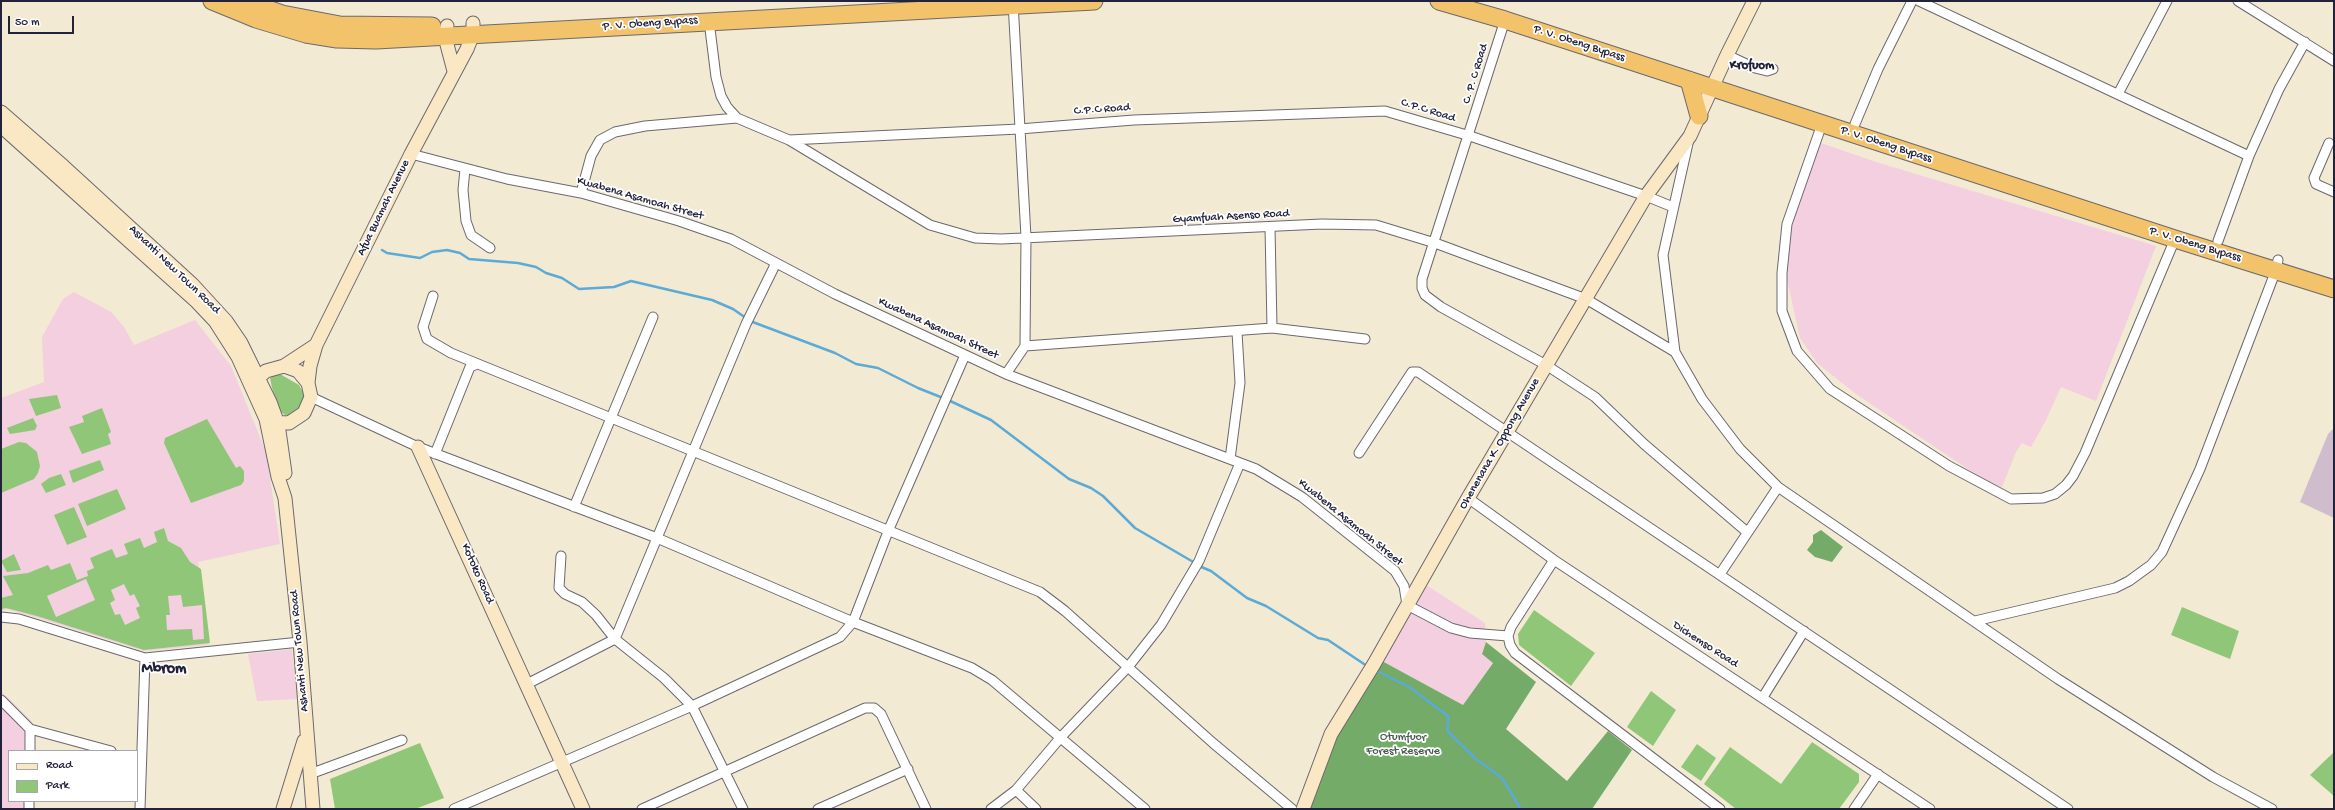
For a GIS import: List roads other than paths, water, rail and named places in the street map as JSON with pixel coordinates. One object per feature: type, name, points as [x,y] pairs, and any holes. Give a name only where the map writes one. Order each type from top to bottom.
[{"type":"highway","name":"P. V. Obeng Bypass","points":[[212,1],[232,11],[281,27],[330,37],[376,40],[473,29],[709,15],[886,1]]},
{"type":"highway","name":"P. V. Obeng Bypass","points":[[245,1],[282,14],[340,25],[446,32]]},
{"type":"highway","name":"P. V. Obeng Bypass","points":[[709,15],[1094,1]]},
{"type":"highway","name":"P. V. Obeng Bypass","points":[[1439,1],[1505,20],[1689,80],[1715,82],[1822,124],[2175,239],[2334,278]]},
{"type":"highway","name":"P. V. Obeng Bypass","points":[[1477,1],[1715,82],[1854,124],[2218,241],[2334,289]]},
{"type":"highway","points":[[1689,80],[1699,116]]},
{"type":"street","name":"Ohenenana K. Oppong Avenue","points":[[1303,809],[1331,734],[1372,668],[1468,498],[1646,196],[1690,136],[1727,55],[1754,1]]},
{"type":"street","points":[[1854,124],[1878,69],[1912,1]]},
{"type":"street","points":[[1919,1],[2249,156]]},
{"type":"street","points":[[2118,94],[2167,1]]},
{"type":"street","points":[[2238,1],[2334,61]]},
{"type":"street","points":[[1006,374],[1025,346],[1026,238],[1013,3]]},
{"type":"street","points":[[709,15],[720,96],[737,118]]},
{"type":"street","name":"C. P. C Road","points":[[1505,20],[1470,136],[1422,279],[1422,288],[1425,295],[1441,308],[1546,365],[1595,397],[1644,444],[1747,532]]},
{"type":"street","name":"Afua Buamah Avenue","points":[[308,383],[310,366],[316,345],[410,154],[454,72],[473,29]]},
{"type":"street","points":[[446,32],[454,72]]},
{"type":"street","points":[[2218,241],[2249,156],[2279,89],[2304,42]]},
{"type":"street","points":[[1727,55],[1755,68],[1767,71],[1773,69]]},
{"type":"street","name":"C.P.C Road","points":[[737,118],[789,140],[1019,129],[1134,120],[1385,111],[1470,136],[1646,196],[1673,208]]},
{"type":"street","name":"Ashanti New Town Road","points":[[1,112],[63,166],[205,297],[226,321],[250,359],[259,377],[278,422],[286,475],[284,492],[300,642],[306,735],[313,809]]},
{"type":"street","points":[[581,193],[591,156],[600,140],[615,132],[645,126],[737,118]]},
{"type":"street","points":[[1822,124],[1786,232],[1782,273],[1782,311],[1797,351],[1830,389],[1949,466],[2011,499],[2043,498],[2055,494],[2066,485],[2073,476],[2085,453],[2175,239]]},
{"type":"street","name":"Ashanti New Town Road","points":[[1,126],[197,302],[215,321],[238,357],[253,390],[278,422],[278,477],[284,492]]},
{"type":"street","points":[[1690,136],[1663,255],[1675,352],[1702,399],[1740,449],[1778,487],[2058,679],[2213,777],[2272,809]]},
{"type":"street","points":[[789,140],[930,225],[975,238],[1026,238]]},
{"type":"street","points":[[2329,143],[2314,178],[2316,184],[2334,192]]},
{"type":"street","name":"Kwabena Asamoah Street","points":[[410,154],[465,169],[581,193],[679,221],[730,239],[835,294],[1006,374],[1256,469],[1302,497],[1395,571],[1404,586],[1407,605]]},
{"type":"street","points":[[465,169],[463,190],[466,221],[471,235],[490,248]]},
{"type":"street","name":"Gyamfuah Asenso Road","points":[[1026,238],[1322,224],[1376,225],[1435,243],[1586,299],[1675,352]]},
{"type":"street","points":[[1270,227],[1272,328]]},
{"type":"street","points":[[527,684],[615,639],[750,314],[776,263]]},
{"type":"street","points":[[1975,622],[2115,588],[2129,581],[2151,565],[2162,552],[2200,469],[2277,265]]},
{"type":"street","points":[[433,296],[423,327],[427,339],[475,364],[482,365],[694,450],[1040,592],[1128,667],[1212,743],[1292,809]]},
{"type":"street","points":[[574,507],[613,418],[654,317]]},
{"type":"street","points":[[1025,346],[1238,332],[1272,328],[1365,339]]},
{"type":"street","points":[[1230,459],[1240,383],[1238,332]]},
{"type":"street","points":[[253,390],[259,377],[266,371],[280,366],[316,345]]},
{"type":"street","points":[[454,809],[692,706],[840,637],[853,622],[888,529],[965,355]]},
{"type":"street","points":[[250,359],[266,367],[280,366],[298,371],[308,383],[311,397],[304,414],[278,422]]},
{"type":"street","points":[[435,454],[470,367],[475,364]]},
{"type":"street","points":[[1359,453],[1414,371],[1508,431],[1599,494],[2068,809]]},
{"type":"street","points":[[311,397],[435,454],[657,538],[853,622],[959,662],[984,674],[1145,809]]},
{"type":"street","name":"Kotoko Road","points":[[418,447],[583,809]]},
{"type":"street","points":[[991,809],[1016,790],[1061,737],[1128,667],[1161,625],[1199,561],[1240,463]]},
{"type":"street","points":[[1720,574],[1778,487]]},
{"type":"street","name":"Dichemso Road","points":[[1468,498],[1554,560],[1930,809]]},
{"type":"street","points":[[561,556],[559,588],[565,594],[582,602],[596,615],[615,639],[664,678],[692,706],[743,809]]},
{"type":"street","points":[[1554,560],[1511,627],[1508,636],[1510,645],[1515,653],[1720,809]]},
{"type":"street","points":[[1407,605],[1451,628],[1470,633],[1508,636]]},
{"type":"street","points":[[1,618],[19,619],[145,658],[300,642]]},
{"type":"street","points":[[1763,697],[1804,631]]},
{"type":"street","points":[[140,809],[139,758],[145,658]]},
{"type":"street","points":[[1,700],[30,729],[107,750]]},
{"type":"street","points":[[642,809],[725,770],[865,708],[874,708],[881,714],[926,809]]},
{"type":"street","points":[[30,729],[30,750]]},
{"type":"street","points":[[283,809],[306,735]]},
{"type":"street","points":[[310,774],[402,740]]},
{"type":"street","points":[[818,809],[908,769]]},
{"type":"street","points":[[1854,809],[1878,774]]},
{"type":"street","points":[[1016,790],[1036,809]]},
{"type":"waterway","points":[[382,250],[387,253],[420,258],[432,252],[447,250],[460,253],[469,259],[518,263],[536,267],[546,273],[562,278],[579,289],[614,287],[631,281],[712,300],[733,309],[746,318]]},
{"type":"waterway","points":[[750,321],[835,353],[856,364],[878,368],[918,388],[943,398]]},
{"type":"waterway","points":[[948,400],[991,420],[1069,479],[1091,488],[1103,496],[1135,528],[1195,563]]},
{"type":"waterway","points":[[1199,566],[1211,571],[1247,598],[1266,606],[1318,638],[1328,640],[1367,666]]},
{"type":"waterway","points":[[1375,670],[1409,687],[1448,716],[1448,732],[1476,759],[1502,778],[1521,809]]},
{"type":"district","name":"Krofuom","points":[[1752,66]]},
{"type":"district","name":"Mbrom","points":[[164,670]]},
{"type":"park label","name":"Otumfuor Forest Reserve","points":[[1403,745]]}]
